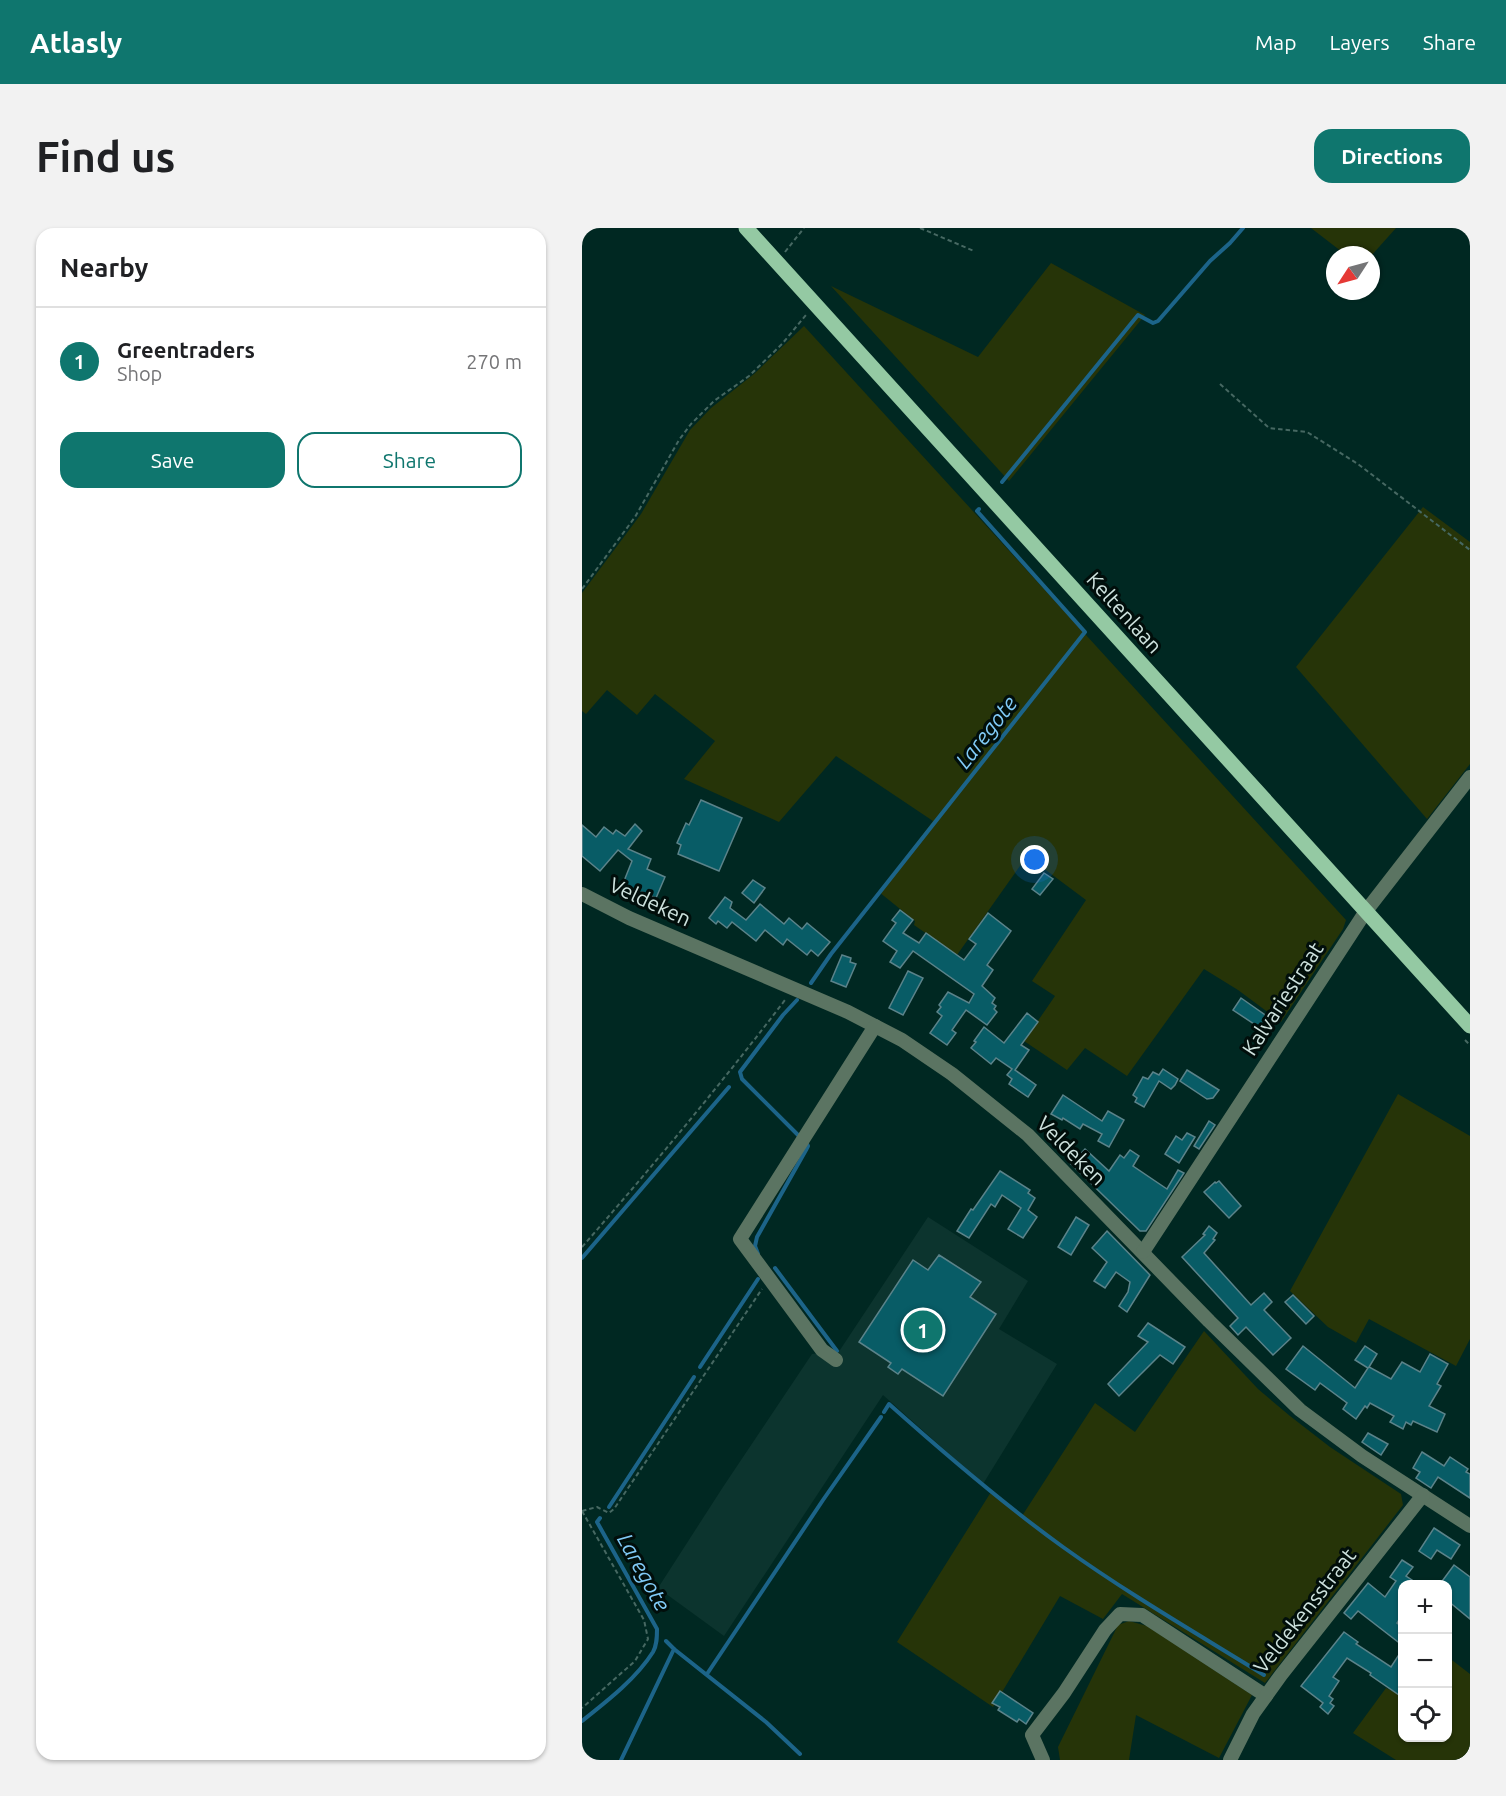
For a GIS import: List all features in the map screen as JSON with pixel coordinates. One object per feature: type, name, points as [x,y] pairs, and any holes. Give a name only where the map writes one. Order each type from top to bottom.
[{"type":"main road","name":"Keltenlaan","points":[[746,228],[1470,1026]]},
{"type":"street","name":"Kalvariestraat","points":[[1143,1252],[1366,911],[1470,777]]},
{"type":"street","name":"Veldeken","points":[[582,894],[630,918],[795,988],[875,1026],[902,1040],[952,1074],[1028,1135],[1209,1321],[1300,1410],[1362,1456],[1470,1526]]},
{"type":"street","points":[[836,1360],[822,1350],[740,1239],[875,1026]]},
{"type":"street","name":"Veldekensstraat","points":[[1230,1760],[1252,1714],[1423,1495]]},
{"type":"street","points":[[1043,1760],[1032,1735],[1064,1693],[1105,1630],[1120,1614],[1142,1615],[1266,1696]]},
{"type":"path","points":[[777,262],[804,228]]},
{"type":"path","points":[[920,228],[974,251]]},
{"type":"path","points":[[582,589],[635,517],[679,440],[691,424],[714,400],[749,376],[782,344],[816,303]]},
{"type":"path","points":[[1220,384],[1269,428],[1307,432],[1358,464],[1470,550]]},
{"type":"path","points":[[582,1247],[661,1155],[795,988]]},
{"type":"path","points":[[582,1708],[635,1661],[648,1639],[644,1620],[582,1511],[597,1507],[609,1513],[614,1509],[769,1280]]},
{"type":"shaded area","points":[[928,1217],[1028,1281],[999,1329],[1057,1364],[983,1484],[883,1395],[724,1636],[658,1588],[812,1354],[840,1350]]},
{"type":"green space","points":[[1311,228],[1396,228],[1380,246],[1334,246]]},
{"type":"green space","points":[[1051,263],[1145,315],[1009,481],[831,286],[978,357]]},
{"type":"green space","points":[[804,326],[1346,920],[1343,929],[1281,1022],[1238,990],[1204,969],[1127,1076],[1085,1048],[1067,1070],[1024,1041],[1055,996],[1032,981],[1086,900],[1027,856],[957,955],[914,925],[915,921],[879,892],[933,821],[836,756],[779,822],[684,779],[715,741],[655,694],[637,715],[607,690],[586,714],[582,711],[582,593],[641,514],[690,430],[711,408],[754,374]]},
{"type":"green space","points":[[1423,507],[1470,542],[1470,764],[1427,819],[1296,667]]},
{"type":"green space","points":[[1398,1094],[1470,1136],[1470,1339],[1456,1366],[1369,1319],[1356,1343],[1328,1327],[1290,1291]]},
{"type":"green space","points":[[1204,1331],[1258,1389],[1330,1447],[1401,1494],[1403,1505],[1265,1683],[1122,1594],[1103,1619],[1060,1596],[993,1707],[897,1642],[991,1492],[1022,1516],[1095,1403],[1135,1432]]},
{"type":"green space","points":[[1129,1621],[1147,1626],[1252,1695],[1219,1758],[1136,1715],[1129,1760],[1060,1760],[1058,1747],[1118,1625]]},
{"type":"green space","points":[[1452,1660],[1470,1674],[1470,1760],[1396,1760],[1353,1733],[1386,1688],[1398,1694],[1398,1742],[1452,1742]]},
{"type":"building","points":[[701,800],[742,818],[719,871],[678,854],[681,845],[677,843],[686,823],[689,825]]},
{"type":"building","points":[[635,824],[642,831],[628,849],[651,859],[647,869],[665,877],[656,898],[622,886],[632,861],[618,850],[600,871],[582,856],[582,825],[596,837],[604,827],[613,834],[616,830],[625,836]]},
{"type":"building","points":[[1044,873],[1053,879],[1040,895],[1032,889]]},
{"type":"building","points":[[753,880],[765,888],[754,903],[742,893]]},
{"type":"building","points":[[725,897],[732,902],[730,908],[746,920],[760,904],[784,924],[789,918],[802,929],[807,923],[830,942],[818,956],[811,950],[807,955],[787,939],[783,945],[765,930],[756,941],[732,922],[727,928],[718,921],[716,924],[709,918]]},
{"type":"building","points":[[900,910],[913,920],[903,933],[919,943],[926,933],[964,960],[976,944],[969,939],[988,913],[1011,931],[987,965],[993,970],[982,986],[995,998],[992,1003],[996,1006],[994,1009],[997,1012],[987,1025],[966,1010],[952,1030],[956,1033],[947,1045],[930,1033],[942,1016],[937,1012],[948,992],[969,1003],[974,994],[913,951],[900,968],[890,962],[897,951],[883,941],[896,923],[892,920]]},
{"type":"building","points":[[842,955],[851,958],[850,962],[856,964],[846,987],[831,981]]},
{"type":"building","points":[[908,971],[923,978],[903,1015],[889,1008]]},
{"type":"building","points":[[1241,998],[1268,1017],[1260,1028],[1233,1010]]},
{"type":"building","points":[[1027,1013],[1038,1022],[1021,1045],[1029,1050],[1015,1070],[1036,1085],[1028,1097],[1009,1084],[1012,1079],[1007,1075],[1012,1069],[996,1058],[991,1064],[971,1048],[984,1027],[1004,1043]]},
{"type":"building","points":[[1163,1069],[1178,1079],[1175,1085],[1171,1089],[1159,1081],[1144,1107],[1135,1102],[1137,1098],[1133,1095],[1143,1077],[1148,1079],[1153,1072],[1159,1075]]},
{"type":"building","points":[[1187,1070],[1219,1090],[1213,1098],[1207,1099],[1180,1081]]},
{"type":"building","points":[[1063,1095],[1102,1121],[1108,1111],[1124,1120],[1109,1147],[1098,1141],[1102,1134],[1083,1124],[1080,1129],[1063,1118],[1062,1120],[1051,1114]]},
{"type":"building","points":[[1209,1121],[1215,1125],[1199,1149],[1194,1146]]},
{"type":"building","points":[[1187,1133],[1195,1137],[1179,1163],[1165,1154],[1176,1136],[1182,1140]]},
{"type":"building","points":[[1085,1149],[1109,1171],[1120,1155],[1124,1158],[1130,1150],[1139,1156],[1133,1166],[1167,1189],[1178,1170],[1184,1173],[1146,1231],[1140,1231],[1071,1164]]},
{"type":"building","points":[[1000,1171],[1030,1190],[1028,1193],[1035,1198],[1028,1210],[1037,1217],[1023,1238],[1008,1229],[1021,1208],[1002,1195],[995,1207],[991,1204],[969,1238],[957,1231]]},
{"type":"building","points":[[1219,1181],[1241,1206],[1229,1218],[1204,1192]]},
{"type":"building","points":[[1076,1217],[1089,1225],[1071,1255],[1058,1247]]},
{"type":"building","points":[[1209,1226],[1217,1233],[1213,1239],[1215,1240],[1204,1253],[1251,1305],[1264,1293],[1272,1302],[1264,1310],[1291,1338],[1273,1355],[1246,1327],[1238,1335],[1230,1326],[1238,1318],[1182,1257],[1205,1235],[1203,1234]]},
{"type":"building","points":[[1107,1231],[1150,1275],[1127,1312],[1119,1306],[1128,1292],[1130,1282],[1116,1272],[1105,1288],[1094,1281],[1107,1262],[1092,1248]]},
{"type":"building","points":[[939,1255],[981,1282],[970,1297],[996,1314],[943,1396],[902,1369],[898,1374],[888,1367],[891,1363],[859,1342],[913,1260],[928,1270]]},
{"type":"building","points":[[1293,1295],[1314,1316],[1306,1324],[1285,1302]]},
{"type":"building","points":[[1148,1323],[1185,1347],[1173,1364],[1160,1355],[1119,1396],[1108,1384],[1148,1342],[1138,1336]]},
{"type":"building","points":[[1303,1346],[1355,1388],[1368,1368],[1355,1360],[1365,1346],[1377,1354],[1369,1367],[1391,1379],[1402,1362],[1420,1372],[1430,1354],[1448,1364],[1437,1384],[1441,1386],[1429,1406],[1445,1414],[1437,1432],[1413,1421],[1411,1425],[1406,1422],[1403,1429],[1390,1422],[1394,1416],[1370,1403],[1356,1419],[1343,1409],[1347,1403],[1320,1383],[1315,1390],[1286,1369]]},
{"type":"building","points":[[1368,1433],[1388,1444],[1381,1455],[1362,1442]]},
{"type":"building","points":[[1422,1452],[1444,1466],[1450,1457],[1468,1469],[1466,1472],[1470,1474],[1470,1498],[1438,1477],[1431,1488],[1416,1478],[1420,1472],[1413,1468]]},
{"type":"building","points":[[1434,1528],[1460,1545],[1451,1559],[1437,1550],[1431,1559],[1419,1551]]},
{"type":"building","points":[[1402,1560],[1413,1567],[1406,1576],[1412,1580],[1398,1580],[1398,1642],[1358,1611],[1351,1619],[1344,1613],[1368,1583],[1385,1597],[1396,1581],[1390,1577]]},
{"type":"building","points":[[1454,1565],[1470,1577],[1470,1619],[1452,1604],[1452,1580],[1443,1580]]},
{"type":"building","points":[[1344,1632],[1358,1642],[1356,1644],[1391,1667],[1398,1656],[1398,1694],[1347,1658],[1333,1677],[1339,1681],[1329,1696],[1333,1699],[1330,1703],[1334,1706],[1328,1714],[1320,1707],[1323,1703],[1301,1686]]},
{"type":"building","points":[[1000,1691],[1033,1713],[1026,1724],[1019,1719],[1017,1722],[998,1710],[1000,1707],[992,1703]]},
{"type":"waterway","name":"Laregote","points":[[1002,482],[1138,315],[1153,323],[1158,321],[1210,261],[1243,228]]},
{"type":"waterway","name":"Laregote","points":[[811,983],[831,954],[1085,632],[977,511],[979,509]]},
{"type":"waterway","name":"Laregote","points":[[797,1000],[740,1072],[742,1079],[799,1136]]},
{"type":"waterway","points":[[582,1258],[729,1087]]},
{"type":"waterway","name":"Laregote","points":[[758,1254],[755,1246],[757,1237],[806,1150],[808,1146],[806,1142]]},
{"type":"waterway","points":[[775,1268],[837,1351]]},
{"type":"waterway","name":"Laregote","points":[[700,1367],[758,1279]]},
{"type":"waterway","name":"Laregote","points":[[609,1507],[694,1377]]},
{"type":"waterway","points":[[884,1412],[889,1404],[974,1478],[1087,1564],[1264,1675]]},
{"type":"waterway","points":[[707,1674],[881,1417]]},
{"type":"waterway","name":"Laregote","points":[[582,1721],[638,1672],[653,1652],[657,1638],[657,1629],[597,1522],[600,1518]]},
{"type":"waterway","points":[[621,1760],[674,1649],[666,1641]]},
{"type":"waterway","points":[[674,1649],[766,1722],[800,1754]]},
{"type":"place","name":"Greentraders","points":[[923,1330]]}]
